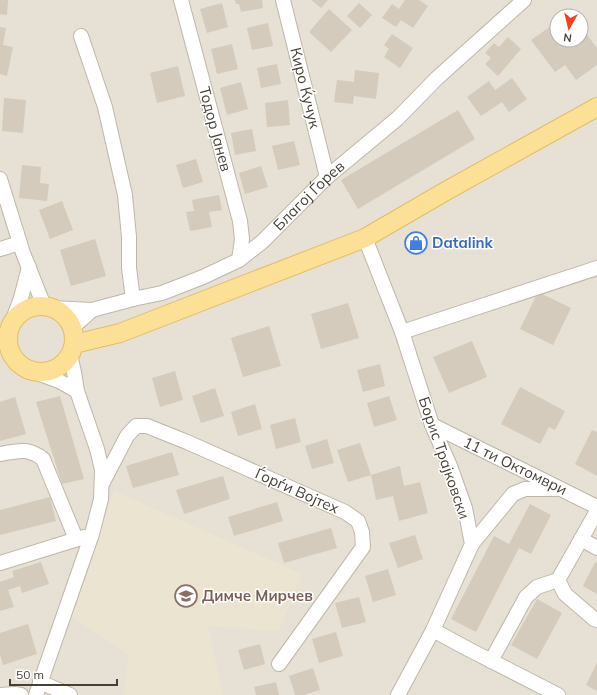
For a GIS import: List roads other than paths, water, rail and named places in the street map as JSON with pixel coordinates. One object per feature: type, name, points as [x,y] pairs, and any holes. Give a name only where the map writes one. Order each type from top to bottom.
[{"type":"main road","points":[[72,342],[120,333],[365,238],[597,107]]},
{"type":"main road","points":[[48,307],[62,313],[72,342],[64,363],[55,369],[45,372],[34,372],[24,368],[11,355],[4,352],[8,342],[8,332],[12,322],[20,314],[30,308],[48,307]]},
{"type":"street","name":"Тодор Јанев","points":[[181,0],[240,221],[242,239],[239,260]]},
{"type":"street","name":"Киро Ќучук","points":[[283,0],[327,177]]},
{"type":"street","name":"Благој Ѓорев","points":[[48,307],[92,310],[162,293],[203,277],[239,260],[262,242],[327,177],[398,118],[436,79],[524,0]]},
{"type":"street","points":[[82,36],[105,107],[125,195],[129,236],[129,268],[133,299]]},
{"type":"street","points":[[0,179],[20,243],[29,267],[48,307]]},
{"type":"street","name":"Борис Трајковски","points":[[365,238],[402,332],[432,425],[450,466],[465,508],[472,544]]},
{"type":"street","points":[[0,250],[20,243]]},
{"type":"street","points":[[12,322],[21,298],[29,267]]},
{"type":"street","points":[[402,332],[597,268]]},
{"type":"street","points":[[70,695],[38,689],[92,534],[101,499],[103,482],[102,470],[97,449],[77,391],[72,342],[92,310]]},
{"type":"street","points":[[34,372],[59,381],[77,391]]},
{"type":"street","name":"11 ти Октомври","points":[[432,425],[597,507]]},
{"type":"street","name":"Ѓорѓи Војтех","points":[[103,482],[127,436],[136,426],[147,426],[187,442],[345,512],[358,521],[362,532],[362,547],[279,664]]},
{"type":"street","points":[[0,454],[22,451],[34,452],[43,459],[76,539]]},
{"type":"street","points":[[398,695],[433,630],[472,544],[512,494],[525,489],[562,489]]},
{"type":"street","points":[[491,661],[526,597],[537,587],[558,580],[597,511]]},
{"type":"street","points":[[0,563],[92,534]]},
{"type":"street","points":[[581,539],[597,548]]},
{"type":"street","points":[[558,580],[565,594],[597,620]]},
{"type":"street","points":[[433,630],[558,695]]},
{"type":"street","points":[[0,695],[21,695]]},
{"type":"place","name":"Datalink","points":[[416,243]]},
{"type":"place","name":"Димче Мирчев","points":[[186,596]]}]
